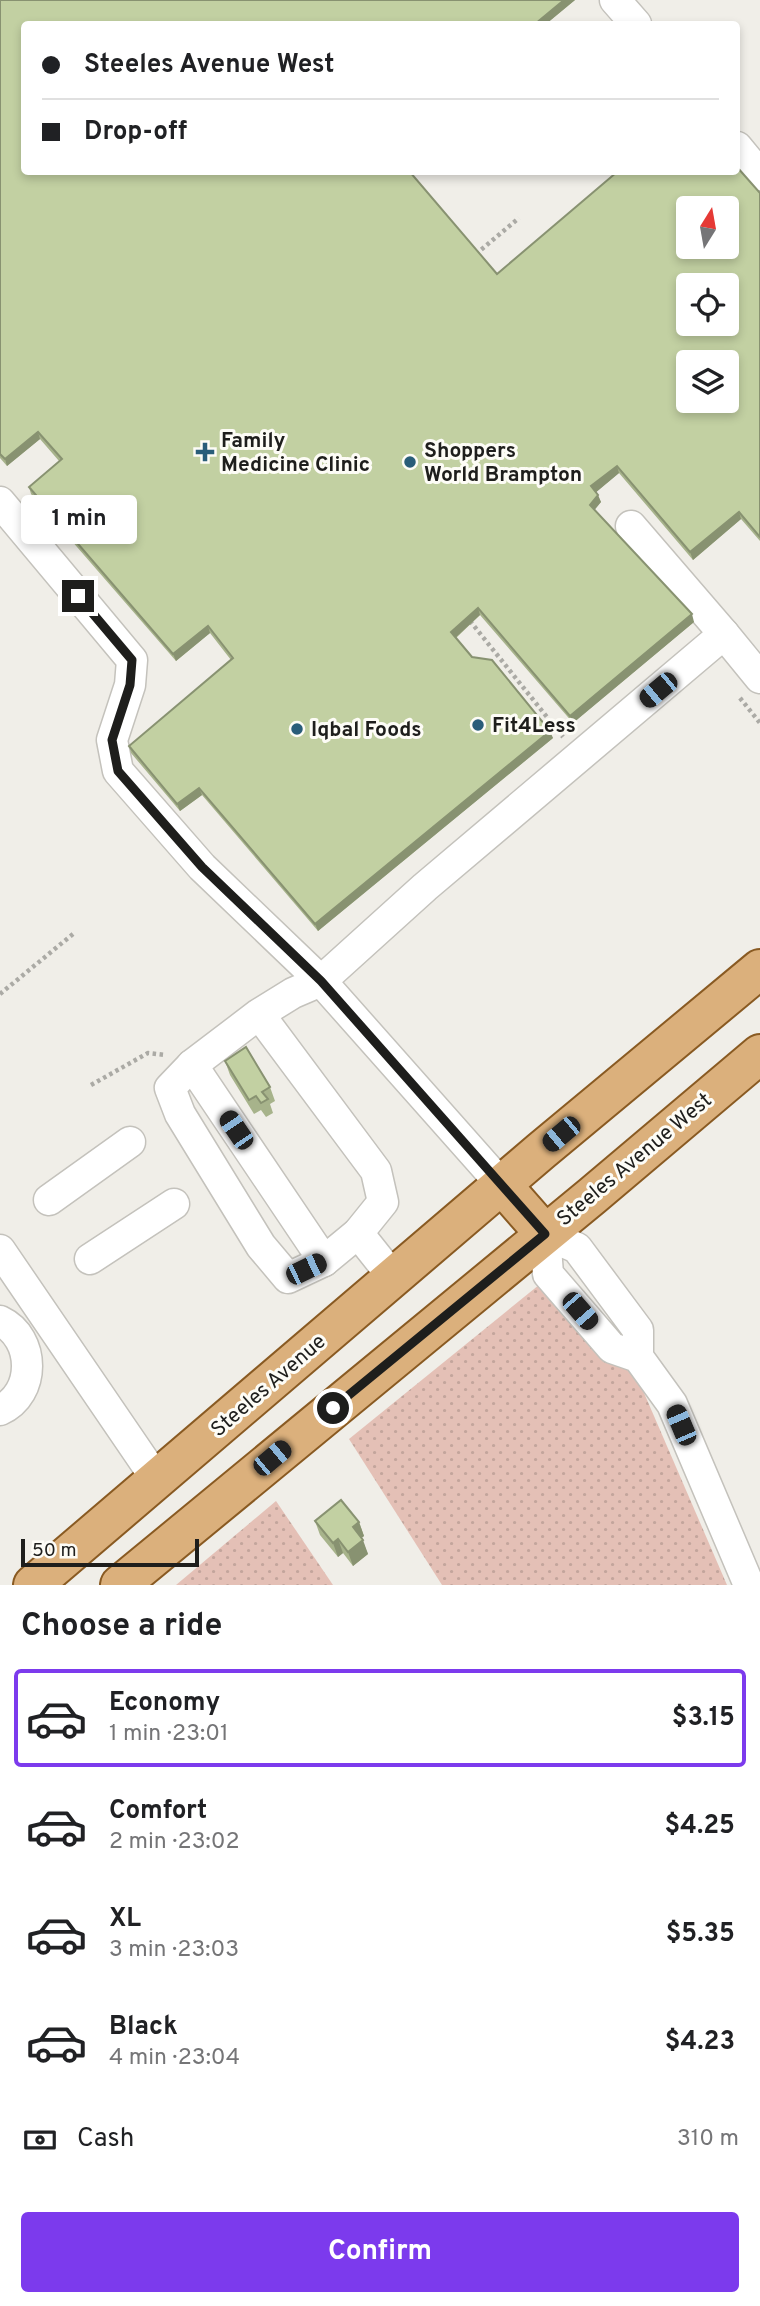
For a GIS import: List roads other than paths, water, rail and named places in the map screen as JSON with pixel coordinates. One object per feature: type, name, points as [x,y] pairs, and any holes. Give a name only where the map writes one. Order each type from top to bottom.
[{"type":"main road","points":[[545,1234],[502,1185],[760,969]]},
{"type":"main road","name":"Steeles Avenue West","points":[[120,1585],[760,1054]]},
{"type":"main road","name":"Steeles Avenue","points":[[33,1585],[502,1185]]},
{"type":"main road","points":[[157,1480],[191,1524]]},
{"type":"street","points":[[615,0],[633,21]]},
{"type":"street","points":[[740,151],[760,175]]},
{"type":"street","points":[[0,502],[132,660],[130,685],[112,740],[118,771],[202,867],[321,981],[502,1185]]},
{"type":"street","points":[[631,526],[723,634],[747,684]]},
{"type":"street","points":[[259,1014],[376,1171],[383,1202],[358,1233],[324,1261],[288,1278],[261,1246],[180,1114],[170,1088],[192,1065],[259,1014],[293,993],[321,981],[425,887],[723,634]]},
{"type":"street","points":[[192,1065],[324,1261]]},
{"type":"street","points":[[49,1200],[130,1142]]},
{"type":"street","points":[[90,1259],[174,1204]]},
{"type":"street","points":[[358,1233],[393,1277]]},
{"type":"street","points":[[545,1234],[577,1248],[638,1330],[638,1357],[672,1405],[749,1568]]},
{"type":"street","points":[[0,1250],[157,1480]]},
{"type":"street","points":[[9,1329],[52,1329]]},
{"type":"street","points":[[0,1410],[21,1393],[27,1374],[27,1354],[9,1329]]},
{"type":"place","name":"Family Medicine Clinic","points":[[205,452]]},
{"type":"place","name":"Shoppers World Brampton","points":[[410,462]]},
{"type":"place","name":"Fit4Less","points":[[478,725]]},
{"type":"place","name":"Iqbal Foods","points":[[297,729]]}]
